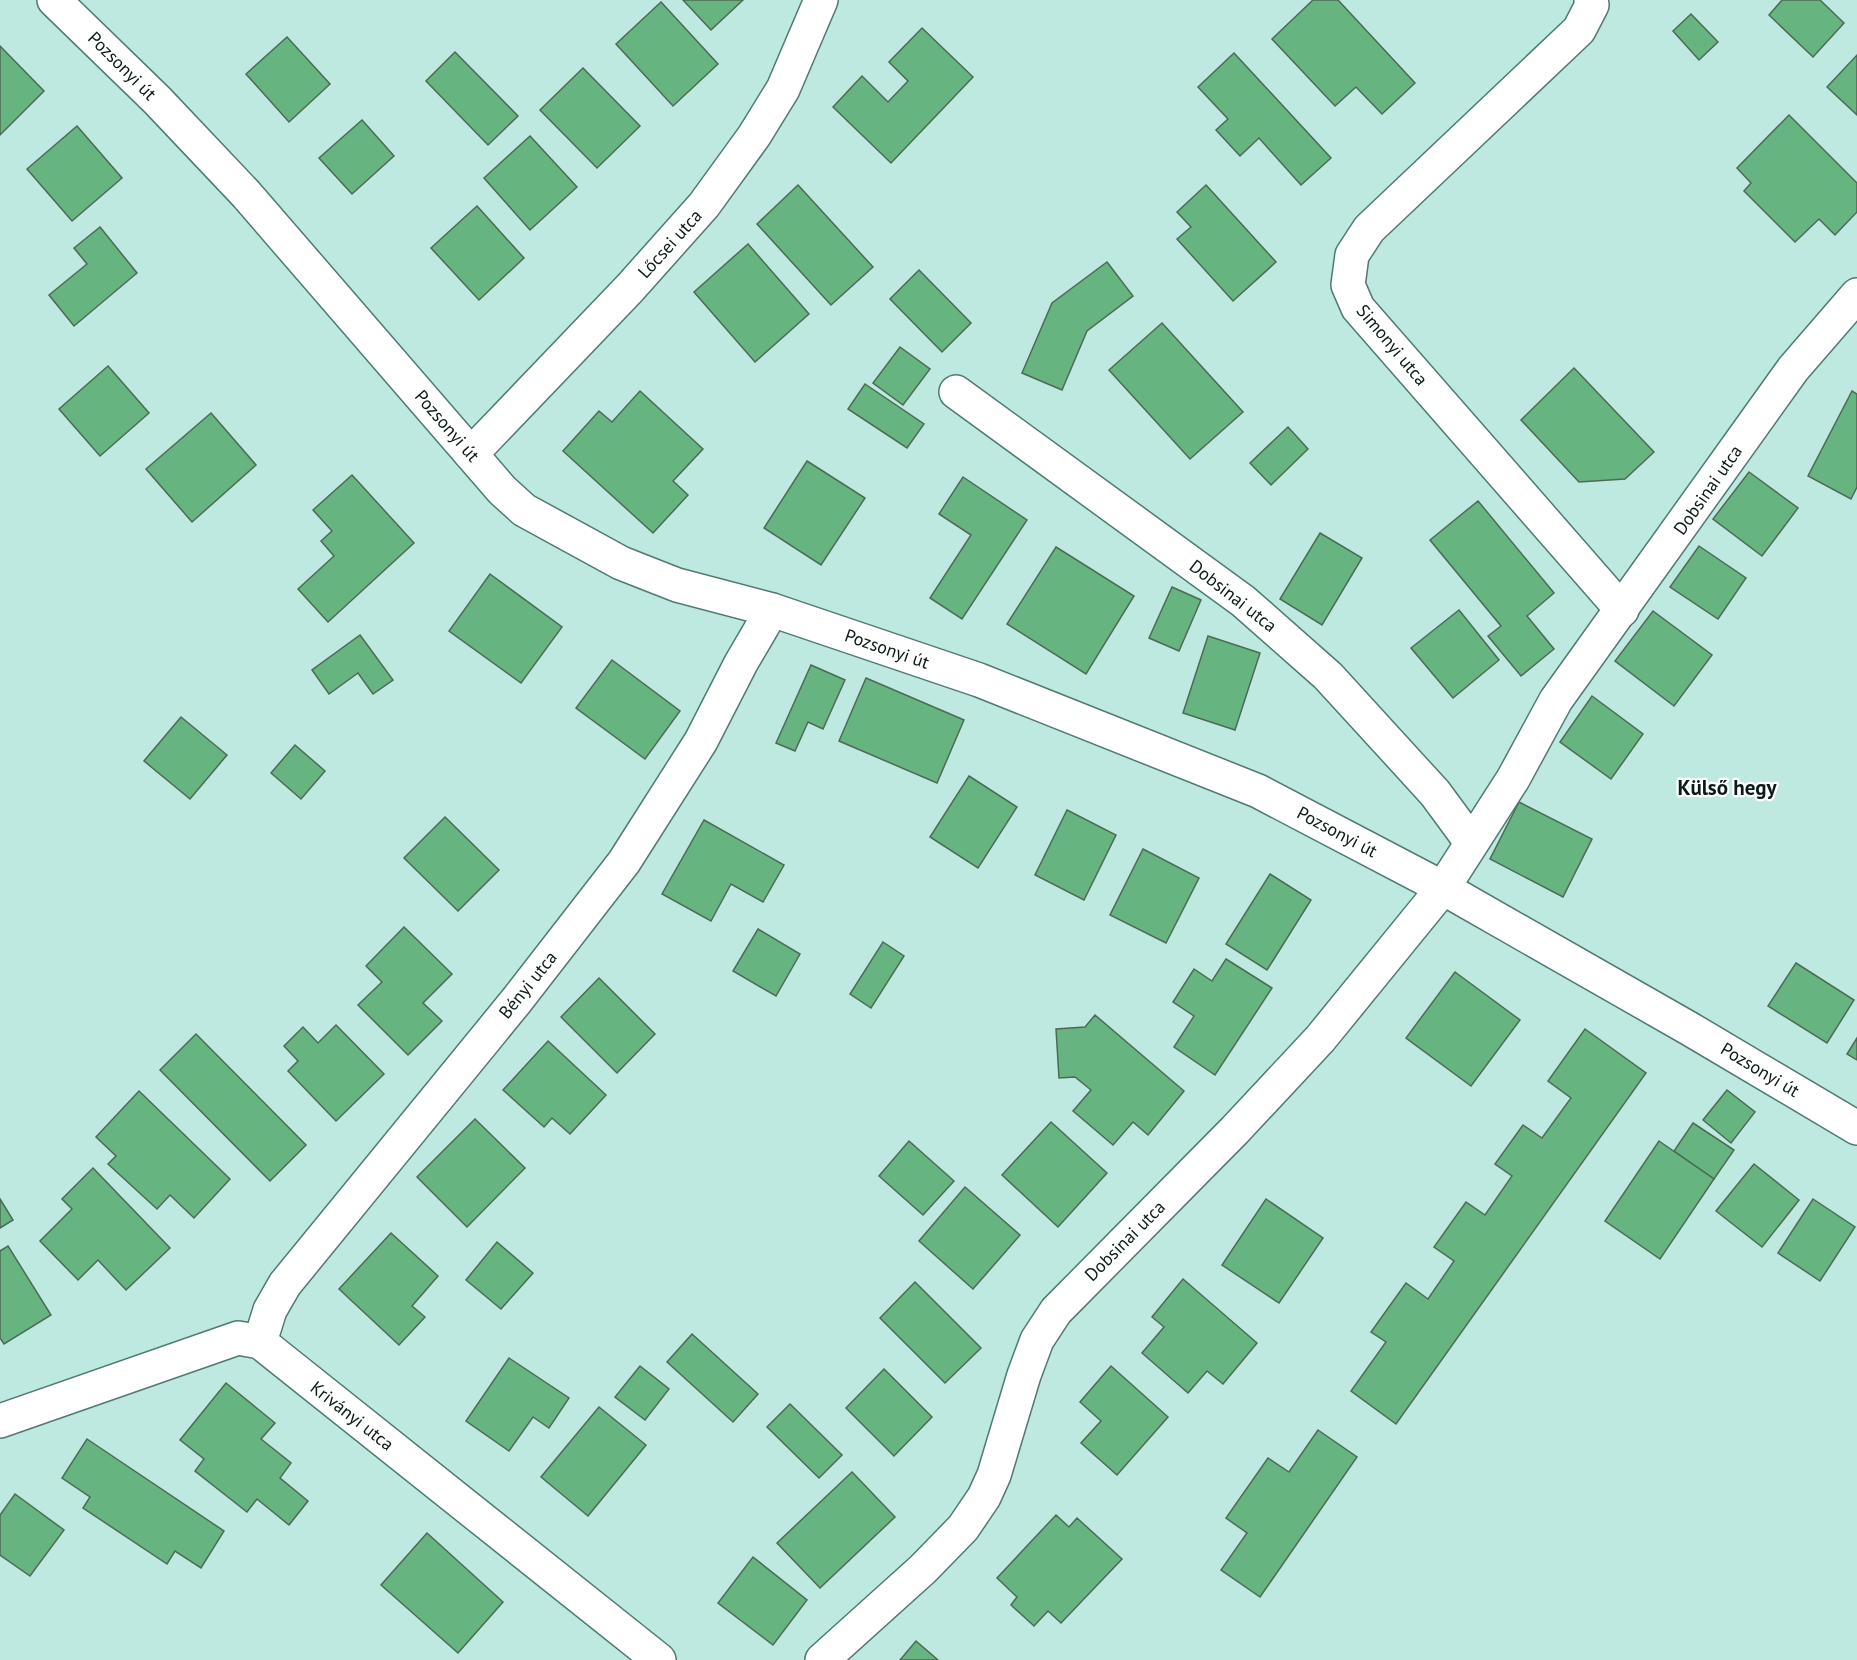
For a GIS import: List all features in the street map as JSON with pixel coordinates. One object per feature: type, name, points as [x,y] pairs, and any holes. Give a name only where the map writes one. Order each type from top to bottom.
[{"type":"street","name":"Pozsonyi út","points":[[54,0],[157,100],[246,194],[502,490],[524,510],[621,563],[677,585],[772,610],[979,681],[1258,791],[1443,888],[1690,1029],[1857,1128]]},
{"type":"street","name":"Lőcsei utca","points":[[471,454],[630,288],[704,205],[754,136],[783,89],[821,0]]},
{"type":"street","name":"Simonyi utca","points":[[1591,0],[1592,5],[1579,30],[1369,229],[1352,255],[1348,285],[1358,308],[1623,610]]},
{"type":"street","name":"Dobsinai utca","points":[[822,1660],[923,1569],[963,1528],[984,1497],[994,1475],[1037,1340],[1056,1311],[1235,1130],[1312,1047],[1443,888],[1513,779],[1556,700],[1623,610],[1793,369],[1857,296]]},
{"type":"street","name":"Dobsinai utca","points":[[956,392],[1243,601],[1335,684],[1435,793],[1471,842]]},
{"type":"street","name":"Bényi utca","points":[[260,1342],[270,1310],[285,1284],[518,1000],[624,862],[700,741],[772,610]]},
{"type":"street","points":[[0,1421],[237,1338],[260,1342]]},
{"type":"street","name":"Kriványi utca","points":[[260,1342],[659,1660]]},
{"type":"building","points":[[683,0],[743,0],[711,30]]},
{"type":"building","points":[[1313,0],[1338,0],[1415,83],[1382,114],[1356,87],[1335,106],[1272,39]]},
{"type":"building","points":[[1782,0],[1820,0],[1844,23],[1813,57],[1769,15]]},
{"type":"building","points":[[661,2],[718,64],[673,106],[616,44]]},
{"type":"building","points":[[1691,14],[1718,42],[1699,60],[1673,31]]},
{"type":"building","points":[[922,28],[973,77],[891,163],[833,107],[862,76],[888,102],[908,81],[889,62]]},
{"type":"building","points":[[287,37],[330,84],[289,122],[246,74]]},
{"type":"building","points":[[0,46],[44,91],[0,135]]},
{"type":"building","points":[[455,52],[518,116],[488,145],[426,81]]},
{"type":"building","points":[[1234,53],[1331,158],[1301,185],[1259,138],[1240,156],[1216,130],[1228,119],[1198,87]]},
{"type":"building","points":[[1857,55],[1857,115],[1827,87]]},
{"type":"building","points":[[583,68],[640,126],[597,168],[540,110]]},
{"type":"building","points":[[1789,115],[1857,183],[1857,212],[1835,235],[1819,219],[1795,242],[1744,191],[1751,183],[1737,168]]},
{"type":"building","points":[[362,120],[394,156],[352,194],[319,158]]},
{"type":"building","points":[[77,126],[122,178],[72,221],[27,169]]},
{"type":"building","points":[[530,136],[577,187],[530,230],[484,178]]},
{"type":"building","points":[[798,185],[873,267],[831,305],[757,224]]},
{"type":"building","points":[[1206,185],[1276,262],[1233,301],[1177,239],[1191,227],[1177,212]]},
{"type":"building","points":[[477,206],[524,258],[479,300],[431,248]]},
{"type":"building","points":[[100,227],[137,273],[74,326],[49,295],[87,264],[74,248]]},
{"type":"building","points":[[748,244],[809,314],[755,362],[694,292]]},
{"type":"building","points":[[1107,262],[1133,296],[1087,331],[1062,390],[1022,373],[1052,303]]},
{"type":"building","points":[[919,270],[971,323],[942,352],[890,299]]},
{"type":"building","points":[[1162,323],[1243,412],[1190,459],[1109,370]]},
{"type":"building","points":[[900,347],[930,369],[903,405],[873,383]]},
{"type":"building","points":[[108,366],[149,413],[100,456],[59,409]]},
{"type":"building","points":[[1574,368],[1654,452],[1625,479],[1579,482],[1521,420]]},
{"type":"building","points":[[865,384],[924,424],[907,448],[848,409]]},
{"type":"building","points":[[640,391],[703,449],[673,481],[688,495],[653,533],[563,451],[599,411],[612,422]]},
{"type":"building","points":[[1852,391],[1857,394],[1857,487],[1851,499],[1808,476]]},
{"type":"building","points":[[211,413],[256,465],[192,522],[146,469]]},
{"type":"building","points":[[1288,427],[1308,449],[1271,485],[1250,463]]},
{"type":"building","points":[[807,461],[865,498],[821,565],[764,528]]},
{"type":"building","points":[[1749,472],[1798,508],[1762,556],[1713,519]]},
{"type":"building","points":[[352,475],[414,543],[328,622],[298,589],[334,556],[321,541],[332,531],[313,510]]},
{"type":"building","points":[[963,477],[1027,520],[962,619],[930,598],[971,535],[939,514]]},
{"type":"building","points":[[1478,501],[1554,593],[1527,616],[1554,649],[1521,676],[1488,636],[1501,626],[1430,540]]},
{"type":"building","points":[[1320,533],[1362,558],[1322,625],[1280,599]]},
{"type":"building","points":[[1699,546],[1746,578],[1718,619],[1670,587]]},
{"type":"building","points":[[1056,547],[1134,596],[1086,674],[1007,624]]},
{"type":"building","points":[[490,574],[562,627],[521,683],[449,631]]},
{"type":"building","points":[[1172,587],[1201,600],[1179,651],[1149,638]]},
{"type":"building","points":[[1459,610],[1499,660],[1453,698],[1411,648]]},
{"type":"building","points":[[1653,611],[1712,655],[1674,706],[1615,661]]},
{"type":"building","points":[[360,635],[393,680],[373,694],[358,673],[329,694],[312,670]]},
{"type":"building","points":[[1208,636],[1260,653],[1235,730],[1183,713]]},
{"type":"building","points":[[612,660],[680,711],[645,759],[576,708]]},
{"type":"building","points":[[811,665],[845,680],[823,729],[808,722],[795,751],[776,743]]},
{"type":"building","points":[[866,678],[964,720],[937,783],[839,741]]},
{"type":"building","points":[[1592,696],[1643,734],[1611,779],[1560,742]]},
{"type":"building","points":[[181,717],[227,755],[190,799],[144,761]]},
{"type":"building","points":[[295,745],[325,771],[301,799],[271,773]]},
{"type":"building","points":[[969,776],[1017,807],[978,868],[930,837]]},
{"type":"building","points":[[1519,802],[1592,839],[1563,897],[1490,859]]},
{"type":"building","points":[[1067,810],[1116,835],[1084,900],[1035,875]]},
{"type":"building","points":[[445,817],[499,870],[458,911],[404,858]]},
{"type":"building","points":[[704,820],[784,865],[763,902],[731,884],[711,921],[662,894]]},
{"type":"building","points":[[1143,849],[1199,878],[1166,943],[1110,915]]},
{"type":"building","points":[[1270,874],[1311,900],[1267,970],[1226,944]]},
{"type":"building","points":[[404,927],[452,974],[423,1003],[442,1021],[408,1055],[358,1005],[382,982],[366,966]]},
{"type":"building","points":[[758,929],[800,954],[776,996],[733,971]]},
{"type":"building","points":[[883,942],[904,956],[871,1008],[850,994]]},
{"type":"building","points":[[1226,959],[1272,988],[1215,1075],[1174,1047],[1194,1016],[1173,1002],[1194,969],[1212,981]]},
{"type":"building","points":[[1796,963],[1854,1000],[1827,1043],[1768,1006]]},
{"type":"building","points":[[1455,972],[1520,1020],[1471,1086],[1406,1038]]},
{"type":"building","points":[[599,978],[655,1034],[617,1073],[561,1017]]},
{"type":"building","points":[[1095,1015],[1184,1091],[1148,1135],[1133,1122],[1113,1145],[1073,1111],[1091,1090],[1075,1077],[1059,1078],[1056,1029],[1085,1027]]},
{"type":"building","points":[[336,1025],[384,1074],[336,1121],[288,1071],[298,1061],[284,1046],[303,1027],[318,1043]]},
{"type":"building","points":[[1585,1029],[1646,1073],[1396,1424],[1351,1391],[1386,1342],[1371,1332],[1406,1283],[1428,1299],[1454,1261],[1434,1247],[1466,1202],[1485,1215],[1512,1176],[1495,1164],[1523,1125],[1542,1138],[1571,1098],[1548,1081]]},
{"type":"building","points":[[196,1034],[306,1145],[270,1181],[160,1070]]},
{"type":"building","points":[[1857,1038],[1857,1060],[1847,1054]]},
{"type":"building","points":[[548,1041],[606,1095],[570,1134],[552,1118],[544,1127],[503,1090]]},
{"type":"building","points":[[1727,1090],[1755,1112],[1731,1143],[1703,1120]]},
{"type":"building","points":[[139,1091],[230,1179],[194,1218],[170,1195],[157,1209],[108,1164],[116,1156],[96,1137]]},
{"type":"building","points":[[475,1119],[525,1168],[467,1227],[417,1177]]},
{"type":"building","points":[[1051,1122],[1107,1173],[1058,1227],[1002,1175]]},
{"type":"building","points":[[1693,1123],[1734,1150],[1714,1179],[1674,1151]]},
{"type":"building","points":[[909,1141],[954,1181],[923,1215],[879,1176]]},
{"type":"building","points":[[1659,1141],[1714,1179],[1660,1259],[1605,1221]]},
{"type":"building","points":[[1754,1164],[1799,1200],[1762,1247],[1716,1211]]},
{"type":"building","points":[[93,1168],[170,1248],[126,1290],[98,1260],[78,1280],[40,1241],[72,1209],[62,1199]]},
{"type":"building","points":[[965,1187],[1020,1235],[973,1289],[919,1241]]},
{"type":"building","points":[[0,1199],[13,1220],[0,1228]]},
{"type":"building","points":[[1266,1199],[1323,1238],[1279,1303],[1222,1265]]},
{"type":"building","points":[[1813,1199],[1855,1227],[1820,1281],[1778,1253]]},
{"type":"building","points":[[391,1233],[438,1276],[412,1306],[425,1317],[399,1345],[339,1289]]},
{"type":"building","points":[[497,1242],[533,1273],[501,1309],[466,1280]]},
{"type":"building","points":[[8,1246],[51,1315],[4,1344],[0,1338],[0,1251]]},
{"type":"building","points":[[1183,1279],[1257,1343],[1223,1384],[1207,1371],[1188,1393],[1142,1353],[1164,1327],[1152,1317]]},
{"type":"building","points":[[915,1282],[981,1348],[945,1383],[880,1318]]},
{"type":"building","points":[[692,1334],[758,1394],[733,1422],[667,1362]]},
{"type":"building","points":[[509,1358],[569,1398],[549,1428],[533,1417],[509,1451],[466,1421]]},
{"type":"building","points":[[640,1366],[669,1389],[645,1420],[615,1397]]},
{"type":"building","points":[[1111,1366],[1168,1417],[1117,1475],[1081,1443],[1101,1421],[1080,1402]]},
{"type":"building","points":[[884,1369],[932,1417],[894,1456],[846,1408]]},
{"type":"building","points":[[226,1383],[275,1423],[261,1439],[291,1463],[280,1478],[308,1501],[289,1525],[257,1499],[247,1512],[195,1471],[204,1459],[180,1440]]},
{"type":"building","points":[[790,1404],[842,1455],[819,1478],[767,1427]]},
{"type":"building","points":[[599,1407],[646,1445],[588,1516],[541,1477]]},
{"type":"building","points":[[1318,1430],[1357,1457],[1260,1597],[1221,1570],[1247,1533],[1226,1518],[1268,1458],[1289,1472]]},
{"type":"building","points":[[87,1439],[224,1531],[201,1568],[175,1551],[167,1564],[83,1508],[90,1497],[62,1478]]},
{"type":"building","points":[[852,1472],[895,1517],[820,1588],[777,1543]]},
{"type":"building","points":[[15,1494],[64,1530],[30,1576],[0,1555],[0,1515]]},
{"type":"building","points":[[1056,1515],[1069,1527],[1077,1518],[1122,1559],[1061,1623],[1048,1611],[1034,1626],[1011,1605],[1017,1597],[997,1578]]},
{"type":"building","points":[[427,1533],[503,1602],[458,1653],[381,1585]]},
{"type":"building","points":[[753,1557],[807,1600],[773,1645],[718,1603]]},
{"type":"building","points":[[916,1641],[938,1660],[900,1660]]},
{"type":"district","name":"Külső hegy","points":[[1727,788]]}]
